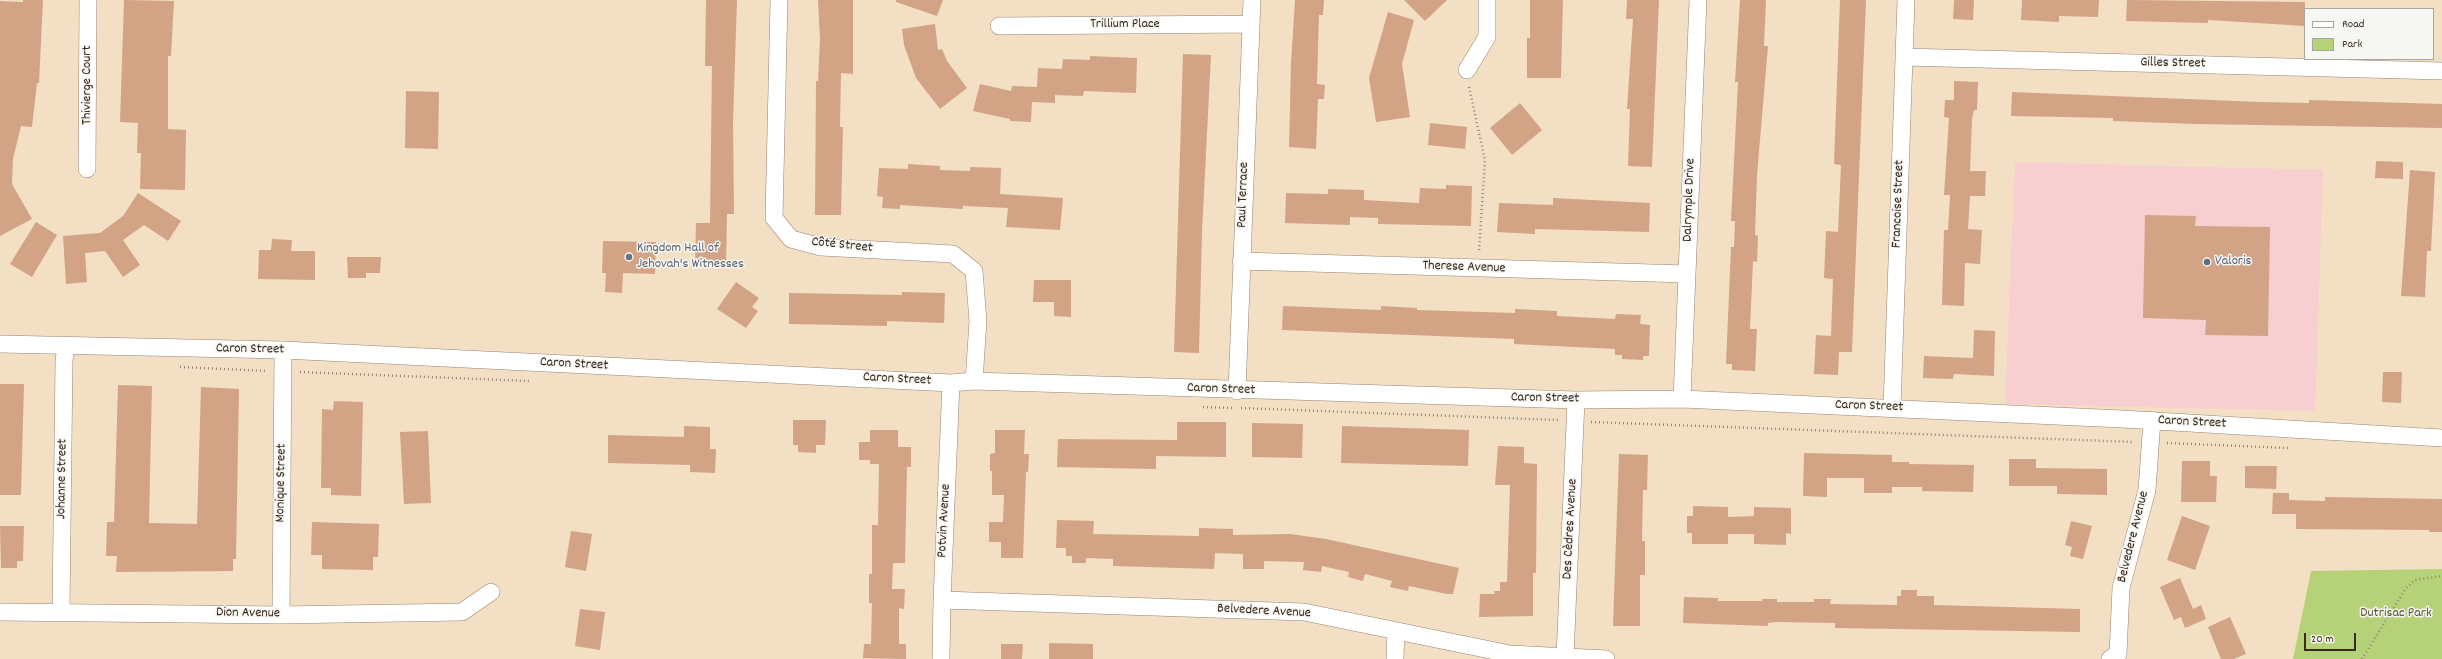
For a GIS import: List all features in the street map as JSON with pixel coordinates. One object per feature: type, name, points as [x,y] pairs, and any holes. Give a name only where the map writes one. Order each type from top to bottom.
[{"type":"street","name":"Thivierge Court","points":[[87,169],[88,0]]},
{"type":"street","name":"Côté Street","points":[[778,0],[774,218],[791,239],[821,247],[953,254],[974,271],[978,321],[974,381]]},
{"type":"street","name":"Paul Terrace","points":[[1237,391],[1252,0]]},
{"type":"street","points":[[1468,70],[1486,37],[1487,0]]},
{"type":"street","name":"Dalrymple Drive","points":[[1682,399],[1698,0]]},
{"type":"street","name":"Francoise Street","points":[[1892,408],[1906,0]]},
{"type":"street","name":"Trillium Place","points":[[999,26],[1251,24]]},
{"type":"street","name":"Gilles Street","points":[[1904,58],[2442,71]]},
{"type":"street","name":"Therese Avenue","points":[[1241,261],[1687,274]]},
{"type":"street","name":"Caron Street","points":[[0,344],[283,350],[951,383],[974,381],[1237,391],[1576,400],[1682,399],[2152,420],[2442,436]]},
{"type":"street","name":"Johanne Street","points":[[61,612],[64,361],[66,346]]},
{"type":"street","name":"Monique Street","points":[[281,615],[283,350]]},
{"type":"street","name":"Potvin Avenue","points":[[941,659],[951,383]]},
{"type":"street","name":"Des Cèdres Avenue","points":[[1565,657],[1576,400]]},
{"type":"street","name":"Belvedere Avenue","points":[[2118,657],[2121,588],[2147,490],[2152,420]]},
{"type":"street","name":"Dion Avenue","points":[[0,612],[281,615],[462,612],[491,592]]},
{"type":"street","name":"Belvedere Avenue","points":[[942,600],[1304,612],[1510,654],[1606,659]]},
{"type":"street","points":[[1395,659],[1396,631]]},
{"type":"path","points":[[1468,70],[1470,93],[1485,160],[1478,268]]},
{"type":"path","points":[[2362,659],[2406,588],[2415,580],[2442,576]]},
{"type":"shaded area","points":[[2015,162],[2323,170],[2315,411],[2005,404]]},
{"type":"green space","name":"Dutrisac Park","points":[[2442,569],[2442,659],[2293,659],[2311,571]]},
{"type":"building","points":[[23,0],[43,0],[39,83],[37,83],[32,127],[21,126],[13,159],[12,184],[32,219],[0,236],[0,1],[23,2]]},
{"type":"building","points":[[124,0],[174,1],[171,56],[168,56],[168,129],[186,130],[185,190],[140,189],[141,153],[137,153],[138,123],[120,122]]},
{"type":"building","points":[[706,0],[737,0],[733,123],[734,214],[727,214],[726,266],[695,265],[696,223],[710,223],[712,66],[705,66]]},
{"type":"building","points":[[818,0],[853,0],[853,74],[841,73],[840,127],[843,127],[841,215],[815,215],[816,81],[818,81],[820,39]]},
{"type":"building","points":[[896,0],[943,0],[937,16],[896,2]]},
{"type":"building","points":[[1295,0],[1324,0],[1323,15],[1319,15],[1317,84],[1325,85],[1324,99],[1318,99],[1316,149],[1289,147],[1291,63]]},
{"type":"building","points":[[1404,0],[1447,0],[1425,21]]},
{"type":"building","points":[[1530,0],[1563,0],[1561,78],[1527,78],[1527,38],[1530,38]]},
{"type":"building","points":[[1627,0],[1659,0],[1652,167],[1628,166],[1630,109],[1627,109],[1633,19],[1626,19]]},
{"type":"building","points":[[1740,0],[1766,0],[1764,46],[1768,46],[1757,175],[1755,235],[1758,236],[1757,262],[1753,261],[1750,329],[1757,329],[1755,371],[1732,370],[1732,364],[1726,364],[1731,247],[1734,247],[1735,221],[1731,221],[1738,82],[1735,82]]},
{"type":"building","points":[[1840,0],[1866,0],[1852,352],[1839,352],[1838,375],[1814,374],[1816,335],[1831,336],[1833,279],[1824,278],[1826,231],[1838,232],[1841,165],[1834,164]]},
{"type":"building","points":[[1954,0],[1974,0],[1973,20],[1953,19]]},
{"type":"building","points":[[2022,0],[2099,0],[2098,17],[2059,16],[2059,22],[2021,20]]},
{"type":"building","points":[[2127,0],[2305,2],[2304,26],[2208,20],[2208,23],[2126,21]]},
{"type":"building","points":[[1388,12],[1414,20],[1402,64],[1410,117],[1376,122],[1369,78]]},
{"type":"building","points":[[935,24],[938,50],[942,49],[947,61],[967,88],[940,109],[916,78],[904,45],[902,29]]},
{"type":"building","points":[[1183,54],[1211,55],[1202,232],[1199,353],[1174,352]]},
{"type":"building","points":[[1090,56],[1137,58],[1136,93],[1084,91],[1083,96],[1055,95],[1055,103],[1032,102],[1031,122],[1010,121],[1010,119],[973,111],[980,84],[1011,91],[1012,86],[1037,87],[1038,68],[1062,69],[1063,59],[1090,60]]},
{"type":"building","points":[[1954,81],[1978,82],[1977,110],[1974,110],[1972,119],[1970,171],[1986,171],[1985,196],[1970,196],[1968,229],[1982,230],[1980,264],[1965,263],[1964,306],[1942,305],[1944,230],[1948,230],[1950,195],[1944,195],[1949,118],[1944,117],[1945,100],[1954,100]]},
{"type":"building","points":[[406,91],[439,92],[438,149],[405,148]]},
{"type":"building","points":[[2012,92],[2261,102],[2309,103],[2309,100],[2442,104],[2442,128],[2195,124],[2113,121],[2113,118],[2011,116]]},
{"type":"building","points":[[1520,103],[1542,130],[1512,155],[1490,128]]},
{"type":"building","points":[[1430,123],[1467,127],[1465,149],[1428,145]]},
{"type":"building","points":[[2376,161],[2403,162],[2403,179],[2375,178]]},
{"type":"building","points":[[908,164],[940,166],[940,170],[970,171],[970,167],[1001,168],[1000,194],[1063,198],[1060,230],[1006,227],[1008,208],[963,206],[963,209],[900,205],[900,209],[882,208],[883,197],[877,196],[879,168],[908,169]]},
{"type":"building","points":[[2410,170],[2435,172],[2431,251],[2427,251],[2425,297],[2401,296]]},
{"type":"building","points":[[1446,185],[1472,186],[1471,226],[1378,224],[1378,218],[1350,217],[1350,225],[1285,223],[1286,193],[1328,194],[1328,189],[1364,190],[1364,200],[1419,203],[1420,188],[1446,189]]},
{"type":"building","points":[[138,193],[181,221],[168,241],[144,225],[123,240],[140,265],[123,277],[105,251],[85,253],[87,282],[66,284],[63,236],[100,233],[123,216]]},
{"type":"building","points":[[1553,198],[1650,203],[1649,232],[1535,229],[1535,234],[1497,232],[1499,203],[1553,205]]},
{"type":"building","name":"Valoris","points":[[2145,215],[2196,216],[2195,226],[2270,227],[2268,336],[2205,335],[2206,320],[2143,318]]},
{"type":"building","points":[[36,222],[57,235],[32,277],[10,264]]},
{"type":"building","points":[[272,239],[292,240],[291,251],[315,251],[315,280],[258,279],[259,250],[271,250]]},
{"type":"building","name":"Kingdom Hall of Jehovah's Witnesses","points":[[603,241],[656,242],[655,274],[623,273],[622,293],[605,292],[606,273],[602,273]]},
{"type":"building","points":[[347,257],[381,257],[380,273],[366,273],[366,278],[348,278]]},
{"type":"building","points":[[1034,280],[1071,280],[1071,317],[1054,316],[1054,302],[1033,302]]},
{"type":"building","points":[[736,282],[759,298],[752,307],[758,311],[746,328],[717,309]]},
{"type":"building","points":[[902,292],[945,293],[944,323],[887,321],[887,326],[789,324],[789,293],[902,295]]},
{"type":"building","points":[[1283,306],[1381,310],[1381,306],[1417,308],[1417,310],[1515,313],[1515,309],[1557,311],[1557,316],[1615,319],[1616,314],[1641,315],[1640,324],[1650,325],[1649,356],[1643,356],[1643,360],[1622,359],[1622,355],[1615,355],[1615,349],[1514,344],[1514,339],[1282,330]]},
{"type":"building","points":[[1974,330],[1995,331],[1994,376],[1954,374],[1953,379],[1923,378],[1924,356],[1973,358]]},
{"type":"building","points":[[2383,372],[2402,372],[2401,403],[2382,402]]},
{"type":"building","points":[[0,384],[24,384],[21,495],[0,495]]},
{"type":"building","points":[[118,385],[152,386],[149,523],[197,524],[201,387],[239,389],[236,559],[233,559],[233,571],[116,572],[117,556],[106,556],[107,522],[114,522]]},
{"type":"building","points":[[334,401],[363,402],[361,496],[331,495],[331,488],[321,488],[322,409],[333,410]]},
{"type":"building","points":[[793,420],[826,420],[825,445],[816,445],[816,453],[798,452],[798,445],[793,445]]},
{"type":"building","points":[[1177,422],[1226,422],[1226,457],[1156,456],[1156,469],[1057,467],[1058,439],[1177,440]]},
{"type":"building","points":[[1252,423],[1303,424],[1302,458],[1252,457]]},
{"type":"building","points":[[684,426],[710,427],[710,449],[716,449],[715,473],[690,472],[690,465],[608,463],[608,435],[684,437]]},
{"type":"building","points":[[1342,426],[1469,430],[1468,466],[1341,463]]},
{"type":"building","points":[[870,430],[898,430],[898,447],[911,447],[911,467],[907,467],[905,563],[893,563],[892,589],[905,589],[904,609],[899,608],[899,644],[906,644],[906,659],[863,658],[864,644],[871,644],[872,603],[869,603],[869,574],[872,574],[872,525],[878,525],[879,464],[870,464],[870,460],[859,460],[859,442],[870,442]]},
{"type":"building","points":[[995,430],[1025,430],[1024,454],[1029,454],[1028,472],[1026,472],[1023,558],[1001,558],[1001,542],[989,542],[989,522],[1003,522],[1004,495],[992,495],[990,454],[995,453]]},
{"type":"building","points":[[428,431],[431,503],[404,504],[400,432]]},
{"type":"building","points":[[1498,446],[1524,447],[1524,463],[1537,464],[1536,573],[1533,573],[1533,616],[1479,617],[1480,594],[1495,594],[1494,591],[1500,591],[1500,582],[1507,582],[1510,485],[1495,485]]},
{"type":"building","points":[[1804,453],[1892,455],[1892,462],[1909,462],[1909,464],[1974,465],[1973,492],[1922,491],[1922,487],[1892,487],[1892,493],[1864,493],[1864,478],[1827,478],[1827,497],[1803,496]]},
{"type":"building","points":[[1619,454],[1648,455],[1647,490],[1643,490],[1642,541],[1645,541],[1645,575],[1640,575],[1640,626],[1613,626]]},
{"type":"building","points":[[2009,459],[2036,459],[2036,468],[2107,469],[2107,495],[2057,494],[2057,486],[2009,486]]},
{"type":"building","points":[[2182,461],[2210,461],[2210,476],[2217,476],[2216,502],[2181,502]]},
{"type":"building","points":[[2245,466],[2277,466],[2276,489],[2245,488]]},
{"type":"building","points":[[2273,493],[2289,493],[2289,500],[2325,501],[2325,497],[2442,499],[2442,532],[2429,532],[2429,530],[2296,529],[2296,514],[2272,514]]},
{"type":"building","points":[[1693,506],[1728,507],[1728,517],[1754,516],[1754,507],[1791,508],[1791,534],[1786,533],[1786,545],[1754,544],[1754,534],[1728,534],[1728,544],[1692,544],[1692,533],[1687,533],[1687,516],[1693,516]]},
{"type":"building","points":[[2182,516],[2210,526],[2195,570],[2167,560]]},
{"type":"building","points":[[1057,520],[1094,521],[1093,534],[1199,536],[1199,528],[1233,529],[1233,535],[1290,534],[1326,539],[1459,568],[1453,594],[1447,594],[1409,586],[1408,591],[1390,587],[1392,581],[1365,574],[1363,581],[1348,577],[1349,572],[1322,566],[1321,572],[1303,570],[1304,562],[1264,561],[1264,569],[1243,569],[1243,554],[1215,553],[1214,569],[1113,566],[1113,559],[1086,558],[1086,563],[1072,563],[1072,556],[1066,556],[1066,548],[1056,548]]},
{"type":"building","points":[[2071,521],[2092,526],[2083,559],[2070,556],[2072,547],[2065,545]]},
{"type":"building","points":[[312,522],[379,524],[378,557],[373,557],[373,570],[322,569],[322,555],[311,555]]},
{"type":"building","points":[[0,526],[24,526],[23,561],[17,561],[17,568],[1,568]]},
{"type":"building","points":[[571,531],[592,534],[586,571],[565,567]]},
{"type":"building","points":[[2180,578],[2193,609],[2201,605],[2206,619],[2185,628],[2181,617],[2174,620],[2160,587]]},
{"type":"building","points":[[1901,590],[1917,590],[1917,596],[1934,596],[1934,605],[2080,609],[2080,632],[1835,628],[1835,623],[1776,622],[1768,623],[1768,626],[1683,623],[1684,597],[1718,598],[1718,601],[1762,601],[1762,599],[1777,599],[1777,602],[1814,602],[1814,599],[1831,599],[1830,604],[1897,605],[1897,596],[1901,596]]},
{"type":"building","points":[[580,609],[605,612],[600,650],[575,646]]},
{"type":"building","points":[[2230,617],[2246,654],[2234,659],[2221,659],[2208,627]]},
{"type":"building","points":[[1049,643],[1093,644],[1093,659],[1049,659]]},
{"type":"building","points":[[1001,644],[1023,644],[1022,659],[1001,659]]},
{"type":"place","name":"Kingdom Hall of Jehovah's Witnesses","points":[[629,257]]},
{"type":"place","name":"Valoris","points":[[2207,262]]}]
